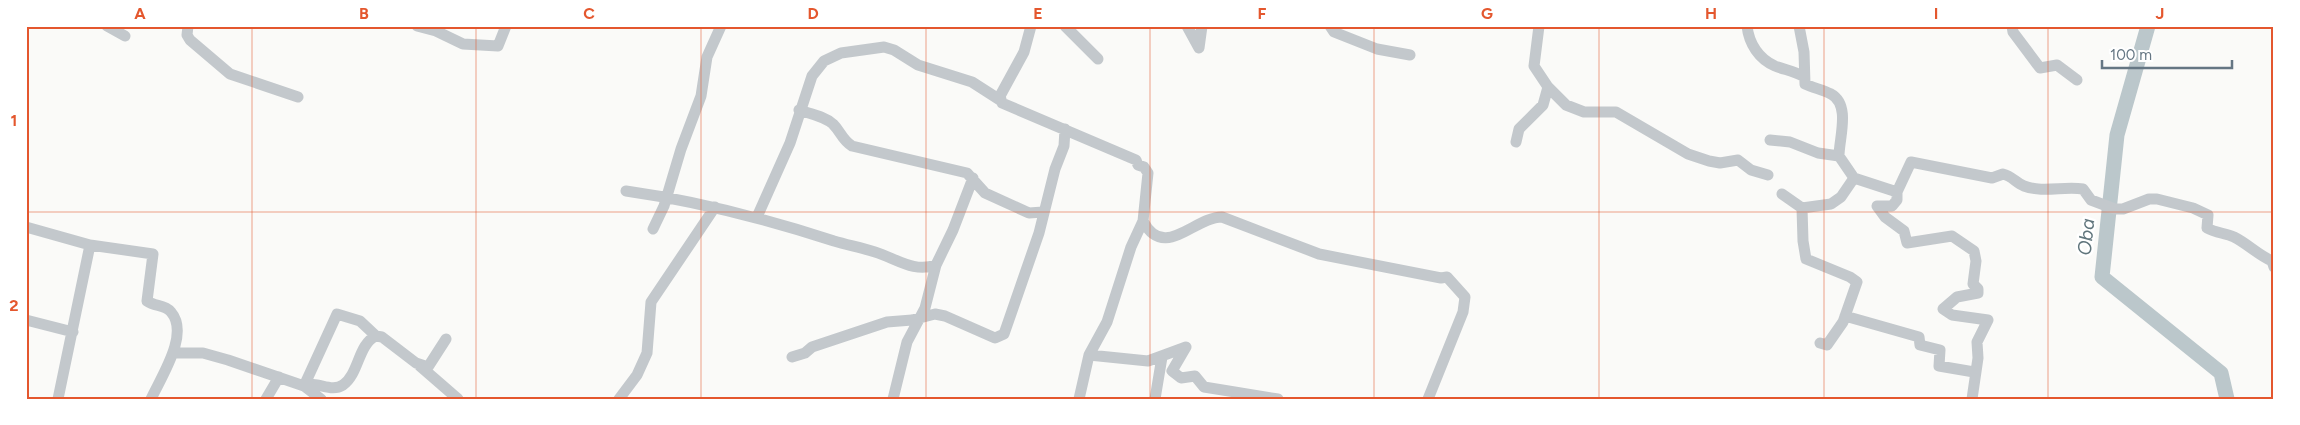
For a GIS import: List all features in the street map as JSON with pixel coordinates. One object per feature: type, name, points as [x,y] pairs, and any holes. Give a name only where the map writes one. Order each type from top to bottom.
[{"type":"street","points":[[107,26],[124,36]]},
{"type":"street","points":[[188,26],[187,34],[190,40],[230,74],[298,97]]},
{"type":"street","points":[[417,26],[436,31],[463,44],[498,46],[506,26]]},
{"type":"street","points":[[653,229],[667,196],[681,149],[702,96],[707,57],[720,26]]},
{"type":"street","points":[[1000,100],[1024,52],[1031,26]]},
{"type":"street","points":[[1065,26],[1098,59]]},
{"type":"street","points":[[1186,26],[1199,48],[1202,26]]},
{"type":"street","points":[[1330,26],[1334,32],[1377,49],[1410,55]]},
{"type":"street","points":[[1539,26],[1534,66],[1548,87],[1566,104],[1584,112],[1608,111],[1625,116],[1688,154],[1720,163],[1738,160],[1751,170],[1768,175]]},
{"type":"street","points":[[1747,26],[1756,53],[1774,66],[1791,70],[1804,77]]},
{"type":"street","points":[[1799,26],[1804,52],[1804,77],[1806,84],[1832,94],[1840,102],[1843,117],[1839,156],[1854,178],[1897,192]]},
{"type":"street","points":[[2012,26],[2013,32],[2040,68],[2057,65],[2077,80]]},
{"type":"street","points":[[756,217],[790,143],[799,110],[812,76],[824,61],[841,53],[884,47],[894,50],[918,65],[972,82],[1000,100],[1002,104],[1136,160],[1138,165],[1144,167],[1148,173],[1143,221],[1131,246],[1107,322],[1089,355],[1079,399]]},
{"type":"street","points":[[1516,142],[1520,129],[1543,105],[1548,87]]},
{"type":"street","points":[[799,110],[828,121],[838,129],[845,142],[852,146],[967,173],[973,178],[980,190],[985,193],[1029,213],[1043,212]]},
{"type":"street","points":[[792,357],[804,353],[812,347],[887,322],[921,318],[929,314],[940,315],[994,338],[1004,334],[1039,233],[1055,169],[1064,146],[1065,129]]},
{"type":"street","points":[[1770,140],[1790,142],[1818,153],[1839,156]]},
{"type":"street","points":[[1972,399],[1974,372],[1978,358],[1977,342],[1988,320],[1952,315],[1943,309],[1957,297],[1978,293],[1978,289],[1972,284],[1976,262],[1974,251],[1952,236],[1907,243],[1904,231],[1885,217],[1877,206],[1892,206],[1897,200],[1897,192],[1911,162],[1992,178],[2004,174],[2024,186],[2048,190],[2062,188],[2083,189],[2091,200],[2115,209],[2123,209],[2149,199],[2157,199],[2193,208],[2208,215],[2207,228],[2217,233],[2233,236],[2260,256],[2272,260],[2274,267]]},
{"type":"street","points":[[893,399],[907,342],[921,318],[936,265],[953,230],[973,178]]},
{"type":"street","points":[[1782,194],[1802,208],[1831,204],[1841,197],[1854,178]]},
{"type":"street","points":[[626,191],[667,196],[756,217],[872,251],[916,268],[925,269],[936,265]]},
{"type":"street","points":[[619,399],[637,375],[647,353],[651,302],[715,207]]},
{"type":"street","points":[[1802,208],[1803,241],[1806,260],[1850,277],[1857,282],[1846,316],[1827,345],[1820,344]]},
{"type":"street","points":[[1143,221],[1149,232],[1156,236],[1168,237],[1189,231],[1212,217],[1222,217],[1240,222],[1320,254],[1441,278],[1447,277],[1465,297],[1463,312],[1428,399]]},
{"type":"street","points":[[26,227],[90,245],[153,254],[147,301],[166,308],[176,321],[178,332],[173,353],[151,399]]},
{"type":"street","points":[[58,399],[90,245]]},
{"type":"street","points":[[304,386],[337,314],[360,321],[376,336],[382,337],[416,363],[458,399]]},
{"type":"street","points":[[1846,316],[1919,337],[1920,345],[1940,350],[1939,366],[1974,372]]},
{"type":"street","points":[[26,320],[73,332]]},
{"type":"street","points":[[304,386],[311,383],[330,388],[344,385],[351,376],[368,342],[376,336]]},
{"type":"street","points":[[416,363],[428,367],[446,340]]},
{"type":"street","points":[[1089,355],[1136,361],[1162,357],[1186,347],[1172,371],[1180,378],[1195,376],[1204,387],[1278,399]]},
{"type":"street","points":[[173,353],[203,353],[304,386],[321,399]]},
{"type":"street","points":[[1155,399],[1162,357]]},
{"type":"street","points":[[266,399],[279,377]]},
{"type":"waterway","name":"Oba","points":[[2148,26],[2117,135],[2102,277],[2221,373],[2227,399]]}]
